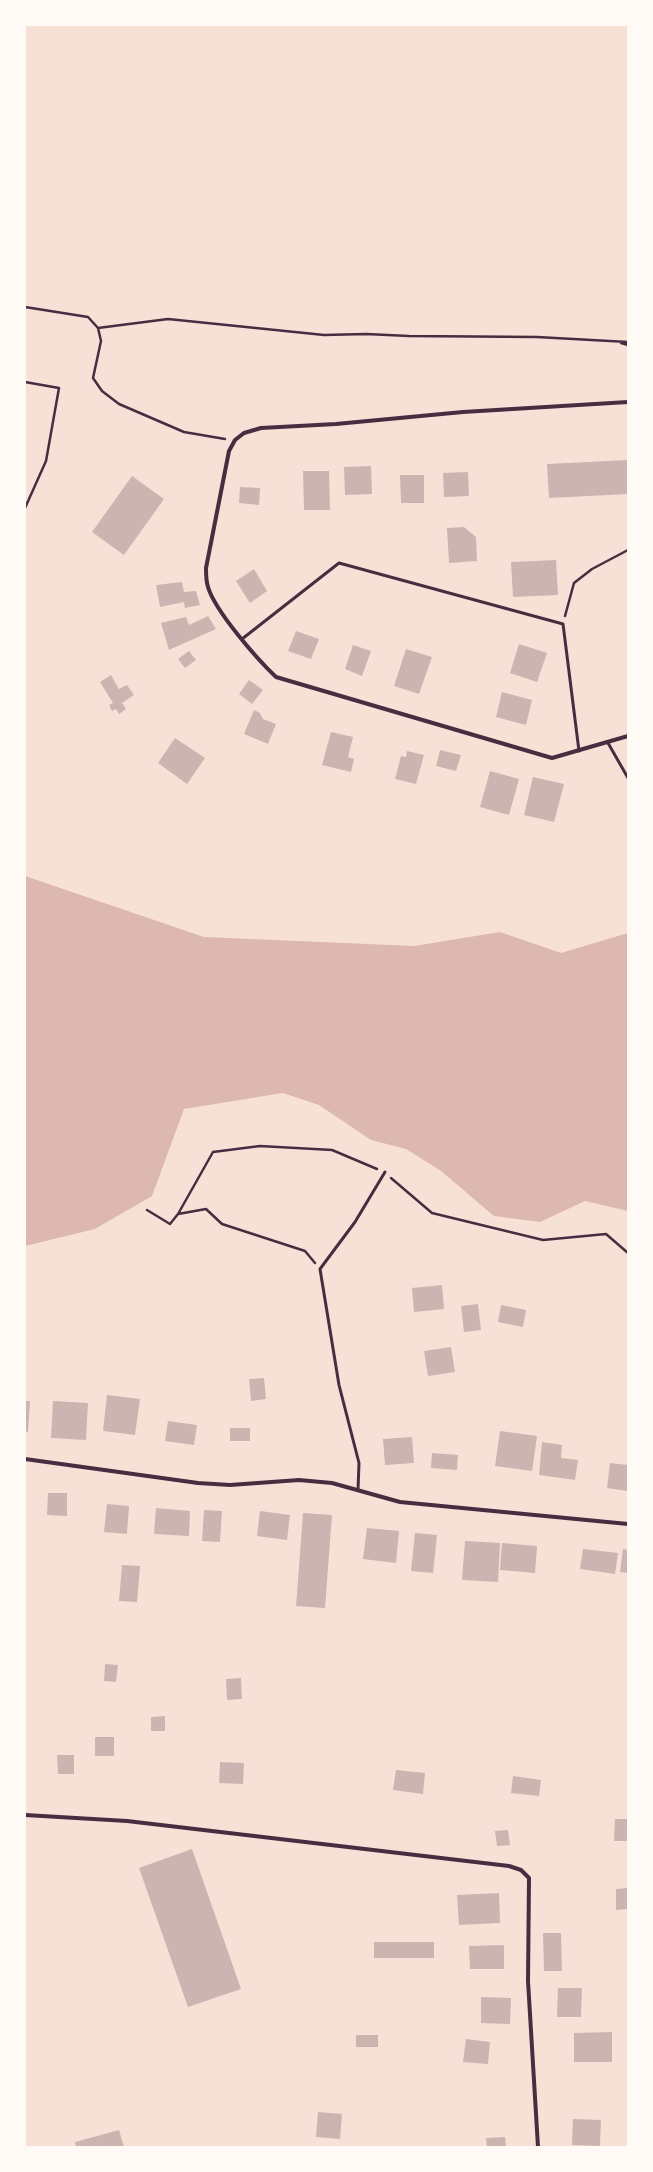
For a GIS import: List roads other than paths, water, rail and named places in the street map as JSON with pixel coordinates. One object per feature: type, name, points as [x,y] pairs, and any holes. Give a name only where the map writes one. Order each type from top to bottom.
[{"type":"street","points":[[628,402],[464,412],[336,424],[261,428],[244,433],[235,440],[229,451],[206,568],[208,586],[221,610],[260,662],[276,676],[294,683],[552,758],[628,736]]},
{"type":"street","points":[[25,1459],[198,1483],[230,1485],[300,1480],[332,1484],[400,1502],[628,1524]]},
{"type":"street","points":[[25,1815],[127,1821],[304,1840],[509,1866],[521,1870],[529,1878],[528,1981],[538,2147]]},
{"type":"lane","points":[[242,639],[340,563],[563,624],[579,751]]},
{"type":"lane","points":[[608,743],[628,778]]},
{"type":"lane","points":[[358,1490],[359,1463],[339,1385],[320,1269],[355,1222],[385,1172]]}]
